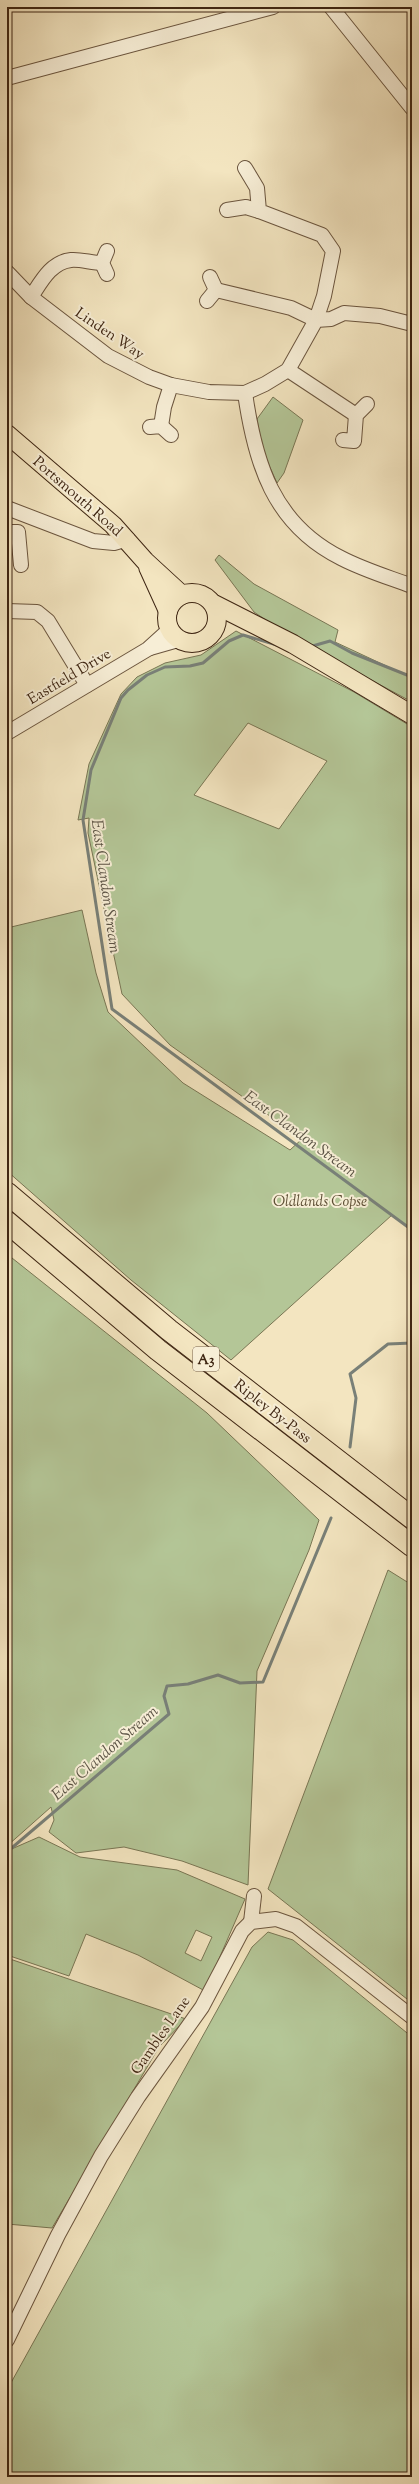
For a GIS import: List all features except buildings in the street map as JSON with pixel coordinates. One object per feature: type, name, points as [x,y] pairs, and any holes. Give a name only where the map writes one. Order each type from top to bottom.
[{"type":"highway","name":"Ripley By-Pass","points":[[7,1193],[169,1330],[412,1518]]},
{"type":"highway","name":"Ripley By-Pass","points":[[7,1222],[158,1350],[412,1546]]},
{"type":"main road","name":"Portsmouth Road","points":[[7,434],[128,539],[145,561],[182,594]]},
{"type":"main road","name":"Portsmouth Road","points":[[145,561],[168,611],[174,635]]},
{"type":"main road","points":[[168,611],[171,603],[182,594],[190,592],[202,594],[214,604],[293,644],[412,714]]},
{"type":"main road","points":[[213,632],[216,618],[214,604]]},
{"type":"main road","points":[[174,635],[187,643],[196,643],[204,640],[213,632],[255,625]]},
{"type":"street","points":[[7,78],[273,7]]},
{"type":"street","points":[[331,7],[412,108]]},
{"type":"street","points":[[246,168],[257,188],[260,211]]},
{"type":"street","name":"Linden Way","points":[[7,272],[31,297],[108,356],[149,378],[171,385],[224,394],[245,393],[265,384],[288,370],[316,320],[324,296],[333,251],[322,235],[260,211],[246,207],[227,210]]},
{"type":"street","points":[[31,297],[45,274],[56,266],[71,260],[105,263]]},
{"type":"street","points":[[211,289],[291,308],[316,320],[331,319],[344,313],[380,316],[412,324]]},
{"type":"street","points":[[288,370],[356,415]]},
{"type":"street","points":[[161,429],[171,385]]},
{"type":"street","points":[[245,393],[259,464],[275,498],[296,525],[312,540],[341,558],[412,586]]},
{"type":"street","points":[[343,440],[354,441],[356,415],[367,404]]},
{"type":"street","points":[[21,565],[18,532],[7,532],[11,509],[76,534],[82,538],[102,543],[128,539]]},
{"type":"street","points":[[76,534],[103,533],[112,525]]},
{"type":"street","points":[[7,610],[37,612],[48,621],[87,685]]},
{"type":"street","name":"Eastfield Drive","points":[[8,729],[174,635]]},
{"type":"street","points":[[254,1896],[251,1922],[276,1919],[296,1926],[412,2017]]},
{"type":"street","name":"Gambles Lane","points":[[7,2340],[58,2235],[101,2156],[147,2084],[202,2007],[242,1931],[251,1922]]},
{"type":"green space","points":[[273,397],[303,420],[284,473],[277,483],[262,450],[257,419]]},
{"type":"green space","points":[[219,555],[254,584],[338,630],[335,642],[412,678],[412,702],[288,635],[254,612],[215,560]]},
{"type":"green space","name":"Oldlands Copse","points":[[236,631],[354,692],[412,727],[412,1231],[392,1215],[231,1360],[131,1280],[7,1171],[7,928],[82,910],[96,973],[108,1012],[183,1083],[290,1150],[302,1139],[170,1045],[122,994],[88,833],[89,818],[78,820],[89,764],[121,694],[137,677],[165,663],[201,655]],"holes":[[[248,723],[327,761],[279,829],[194,795]]]},
{"type":"green space","points":[[7,1254],[207,1413],[319,1520],[309,1550],[257,1671],[248,1885],[182,1861],[124,1847],[76,1853],[49,1832],[54,1820],[51,1807],[7,1846]]},
{"type":"green space","points":[[388,1570],[412,1585],[412,2003],[268,1889]]},
{"type":"green space","points":[[39,1837],[80,1857],[177,1870],[245,1899],[205,1991],[138,1955],[86,1934],[69,1976],[7,1955],[7,1851]],"holes":[[[196,1930],[212,1937],[201,1961],[185,1953]]]},
{"type":"green space","points":[[268,1932],[293,1940],[412,2037],[412,2477],[7,2477],[7,2390],[252,1947]]},
{"type":"green space","points":[[7,1958],[186,2019],[159,2047],[52,2228],[7,2224]]},
{"type":"waterway","name":"East Clandon Stream","points":[[277,645],[243,635],[229,641],[203,663],[190,666],[165,667],[147,675],[128,690],[121,698],[91,770],[83,820],[112,1009],[412,1230]]},
{"type":"waterway","name":"East Clandon Stream","points":[[309,647],[330,641],[352,653],[412,677]]},
{"type":"waterway","name":"East Clandon Stream","points":[[350,1447],[356,1398],[350,1374],[388,1344],[412,1343]]},
{"type":"waterway","name":"East Clandon Stream","points":[[7,1852],[169,1714],[164,1696],[167,1686],[188,1684],[218,1675],[240,1683],[263,1682],[331,1518]]}]
